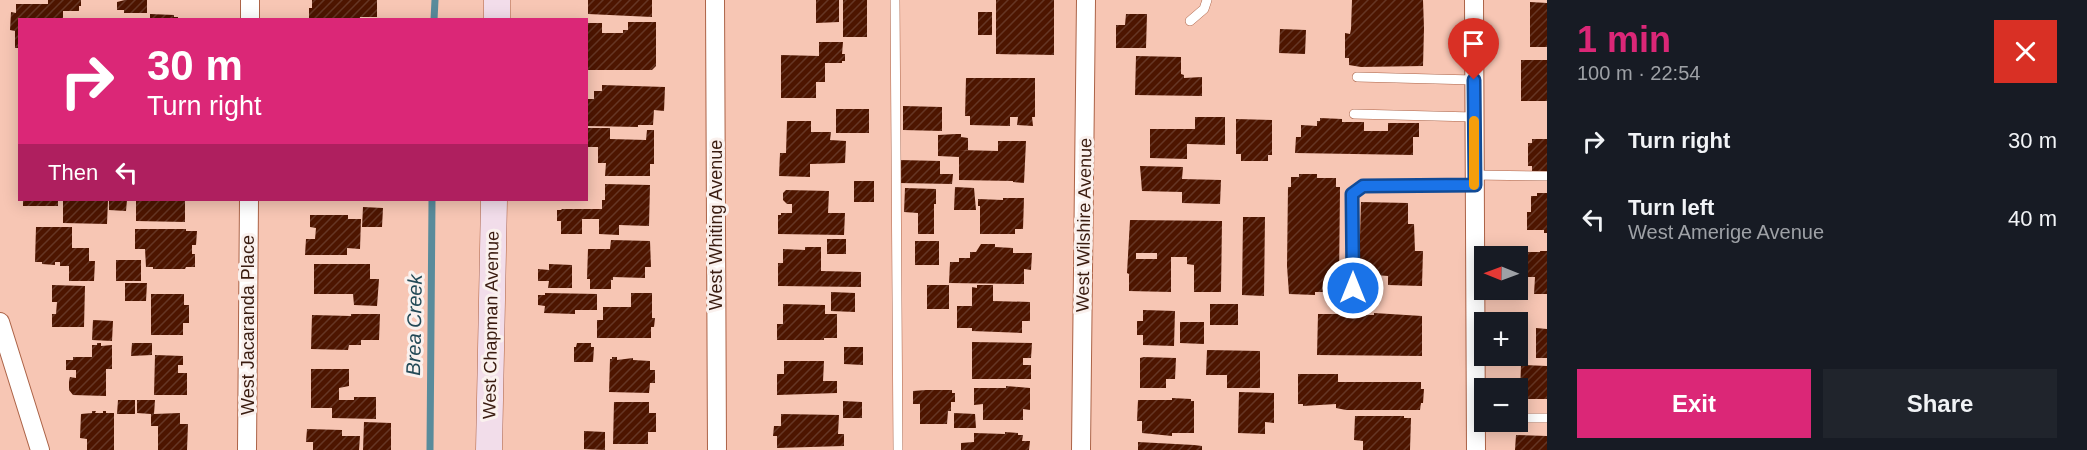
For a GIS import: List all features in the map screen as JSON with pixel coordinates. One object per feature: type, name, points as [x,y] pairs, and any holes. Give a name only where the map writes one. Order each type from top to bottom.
[{"type":"main road","points":[[497,0],[497,18]]},
{"type":"main road","name":"West Chapman Avenue","points":[[489,450],[494,201]]},
{"type":"street","points":[[250,0],[250,18]]},
{"type":"street","name":"West Whiting Avenue","points":[[716,0],[717,450]]},
{"type":"street","name":"West Wilshire Avenue","points":[[1081,450],[1086,0]]},
{"type":"street","points":[[1474,0],[1474,180],[1479,378]]},
{"type":"street","name":"West Jacaranda Place","points":[[247,450],[249,201]]},
{"type":"street","points":[[0,322],[40,450]]},
{"type":"street","points":[[1476,450],[1478,432]]},
{"type":"lane","points":[[895,0],[898,450]]},
{"type":"lane","points":[[1190,21],[1204,9],[1207,0]]},
{"type":"lane","points":[[1357,76],[1474,80]]},
{"type":"lane","points":[[1354,114],[1474,117]]},
{"type":"lane","points":[[1353,288],[1352,194],[1363,186],[1547,176]]},
{"type":"lane","points":[[1528,418],[1547,418]]},
{"type":"building","points":[[48,0],[81,0],[79,11],[63,11],[63,18],[18,18],[18,48],[15,48],[15,31],[10,30],[11,12],[16,13],[16,4],[48,4]]},
{"type":"building","points":[[147,0],[147,13],[124,13],[124,10],[117,10],[117,2]]},
{"type":"building","points":[[312,0],[377,0],[377,17],[309,18],[309,8],[312,8]]},
{"type":"building","points":[[588,0],[652,0],[652,17],[588,14]]},
{"type":"building","points":[[816,0],[839,0],[839,22],[816,23]]},
{"type":"building","points":[[843,0],[867,0],[867,37],[843,37]]},
{"type":"building","points":[[996,0],[1054,0],[1054,55],[996,54]]},
{"type":"building","points":[[1352,0],[1423,0],[1423,66],[1361,67],[1349,65],[1349,58],[1345,58],[1345,33],[1350,34]]},
{"type":"building","points":[[1530,2],[1547,3],[1547,47],[1530,47]]},
{"type":"building","points":[[978,12],[992,12],[992,35],[978,35]]},
{"type":"building","points":[[150,14],[178,17],[178,18],[150,18]]},
{"type":"building","points":[[1126,14],[1147,14],[1146,48],[1116,48],[1116,25],[1125,25]]},
{"type":"building","points":[[628,22],[656,22],[656,66],[652,70],[588,70],[588,23],[602,23],[602,33],[623,33],[623,30],[628,30]]},
{"type":"building","points":[[1280,29],[1306,30],[1305,54],[1279,53]]},
{"type":"building","points":[[819,42],[843,42],[842,54],[845,54],[845,61],[825,63],[825,82],[816,82],[816,98],[781,98],[781,55],[819,56]]},
{"type":"building","points":[[1136,56],[1181,57],[1181,74],[1184,78],[1202,77],[1202,96],[1135,95]]},
{"type":"building","points":[[1521,60],[1547,60],[1547,101],[1521,101]]},
{"type":"building","points":[[966,78],[1035,78],[1033,126],[1017,125],[1018,117],[1010,117],[1010,126],[970,125],[970,116],[965,116]]},
{"type":"building","points":[[602,85],[665,87],[664,111],[654,110],[653,125],[588,126],[588,99],[594,99],[594,91],[602,91]]},
{"type":"building","points":[[903,106],[942,107],[942,131],[903,130]]},
{"type":"building","points":[[836,109],[869,109],[869,133],[836,133]]},
{"type":"building","points":[[1195,117],[1225,117],[1225,145],[1187,144],[1187,159],[1150,158],[1150,129],[1195,129]]},
{"type":"building","points":[[1320,118],[1342,119],[1342,122],[1364,122],[1364,131],[1388,131],[1388,123],[1419,123],[1419,137],[1413,137],[1413,155],[1295,153],[1296,137],[1301,137],[1301,125],[1317,126]]},
{"type":"building","points":[[1236,119],[1272,120],[1272,155],[1268,155],[1268,161],[1241,161],[1241,154],[1236,154]]},
{"type":"building","points":[[787,121],[811,121],[811,132],[831,132],[830,140],[846,141],[845,163],[810,164],[810,177],[779,176],[780,153],[786,153]]},
{"type":"building","points":[[588,128],[610,128],[610,139],[646,140],[647,130],[654,130],[654,164],[650,164],[650,176],[605,176],[606,163],[598,163],[598,147],[588,147]]},
{"type":"building","points":[[961,134],[961,137],[968,138],[968,150],[959,150],[998,151],[998,141],[1026,141],[1024,183],[959,180],[959,157],[938,156],[938,135]]},
{"type":"building","points":[[1532,139],[1547,139],[1547,171],[1532,171],[1532,166],[1528,166],[1528,143],[1532,143]]},
{"type":"building","points":[[899,160],[940,161],[940,174],[953,174],[952,184],[899,183]]},
{"type":"building","points":[[1140,166],[1183,167],[1182,179],[1221,180],[1220,204],[1182,203],[1182,192],[1142,191]]},
{"type":"building","points":[[1299,174],[1317,174],[1317,178],[1336,178],[1336,187],[1340,187],[1339,283],[1336,284],[1335,292],[1315,292],[1315,295],[1289,294],[1288,187],[1291,187],[1291,177],[1299,177]]},
{"type":"building","points":[[854,181],[874,181],[874,202],[854,202]]},
{"type":"building","points":[[605,184],[650,185],[649,226],[619,225],[619,235],[599,234],[599,219],[582,219],[582,234],[561,234],[561,221],[557,221],[557,210],[602,209],[602,200],[605,200]]},
{"type":"building","points":[[955,187],[974,188],[976,210],[954,210]]},
{"type":"building","points":[[905,188],[936,189],[934,234],[918,234],[918,213],[904,212]]},
{"type":"building","points":[[786,190],[829,191],[828,213],[845,213],[844,235],[778,234],[778,215],[792,213],[792,204],[787,204],[783,200],[783,193]]},
{"type":"building","points":[[1537,193],[1547,193],[1547,233],[1544,233],[1544,230],[1527,230],[1527,212],[1531,212],[1531,196],[1537,196]]},
{"type":"building","points":[[1003,198],[1024,198],[1023,229],[1015,229],[1015,234],[980,234],[978,199],[1003,200]]},
{"type":"building","points":[[23,201],[58,201],[58,206],[23,206]]},
{"type":"building","points":[[63,201],[108,201],[107,224],[63,223]]},
{"type":"building","points":[[109,201],[127,201],[126,211],[109,210]]},
{"type":"building","points":[[136,201],[185,201],[185,222],[136,221]]},
{"type":"building","points":[[1361,202],[1408,203],[1408,224],[1414,224],[1415,251],[1423,251],[1422,286],[1388,285],[1388,276],[1364,274],[1364,271],[1359,271]]},
{"type":"building","points":[[363,207],[383,208],[382,227],[362,227]]},
{"type":"building","points":[[310,215],[348,215],[348,219],[361,219],[360,249],[347,248],[347,255],[305,255],[306,239],[315,239],[316,228],[310,227]]},
{"type":"building","points":[[1243,217],[1265,217],[1264,296],[1242,295]]},
{"type":"building","points":[[1130,220],[1222,221],[1221,292],[1194,292],[1194,265],[1187,264],[1187,257],[1171,257],[1171,292],[1129,291],[1129,274],[1127,273]],"holes":[[[1136,253],[1157,253],[1157,259],[1136,259]]]},
{"type":"building","points":[[36,227],[72,227],[72,248],[89,248],[89,261],[95,261],[94,281],[69,281],[69,266],[60,266],[60,262],[55,262],[55,265],[35,262]]},
{"type":"building","points":[[135,229],[197,231],[196,245],[192,245],[195,267],[153,269],[153,267],[146,267],[145,249],[135,249]]},
{"type":"building","points":[[827,239],[846,239],[846,254],[827,254]]},
{"type":"building","points":[[611,240],[650,241],[651,267],[645,267],[645,278],[613,277],[611,289],[590,289],[590,279],[587,279],[588,249],[610,249]]},
{"type":"building","points":[[915,241],[939,241],[939,265],[915,265]]},
{"type":"building","points":[[981,244],[1013,248],[1013,253],[1032,253],[1031,270],[1024,269],[1024,284],[949,283],[950,262],[959,262],[959,258],[970,258],[970,252],[976,252]]},
{"type":"building","points":[[805,247],[821,247],[821,271],[861,272],[861,287],[778,286],[778,263],[783,263],[783,249],[805,250]]},
{"type":"building","points":[[1547,251],[1547,294],[1534,294],[1535,277],[1528,277],[1528,252]]},
{"type":"building","points":[[116,260],[141,260],[141,281],[116,281]]},
{"type":"building","points":[[314,264],[370,264],[370,279],[379,279],[377,306],[354,305],[353,294],[314,294]]},
{"type":"building","points":[[549,264],[572,265],[572,288],[548,288],[549,281],[538,281],[538,269],[549,270]]},
{"type":"building","points":[[125,283],[147,283],[146,301],[125,301]]},
{"type":"building","points":[[52,285],[85,286],[84,327],[52,327],[52,314],[56,314],[57,302],[52,302]]},
{"type":"building","points":[[927,285],[949,285],[949,309],[927,309]]},
{"type":"building","points":[[977,285],[993,285],[993,301],[1030,302],[1030,321],[1022,321],[1022,333],[972,331],[972,328],[957,328],[957,306],[972,306],[972,287],[977,288]]},
{"type":"building","points":[[831,292],[855,293],[855,312],[831,311]]},
{"type":"building","points":[[545,293],[597,294],[597,310],[575,310],[575,314],[544,313],[545,306],[538,305],[538,295],[545,295]]},
{"type":"building","points":[[631,293],[652,293],[652,318],[655,318],[654,327],[651,327],[651,338],[597,338],[597,320],[603,320],[603,307],[631,307]]},
{"type":"building","points":[[151,294],[184,294],[184,305],[189,305],[189,323],[183,323],[183,335],[151,335]]},
{"type":"building","points":[[783,304],[825,305],[825,314],[837,314],[837,338],[777,340],[777,324],[783,324]]},
{"type":"building","points":[[1210,304],[1238,304],[1238,325],[1210,325]]},
{"type":"building","points":[[1143,310],[1175,311],[1174,346],[1143,345],[1143,335],[1137,335],[1137,321],[1143,321]]},
{"type":"building","points":[[1337,312],[1354,313],[1354,315],[1374,315],[1374,313],[1422,316],[1422,356],[1317,355],[1318,314],[1337,314]]},
{"type":"building","points":[[351,314],[380,314],[379,340],[361,340],[361,345],[349,345],[348,350],[311,349],[312,315],[351,316]]},
{"type":"building","points":[[93,320],[113,321],[112,341],[92,340]]},
{"type":"building","points":[[1180,322],[1204,322],[1204,344],[1180,343]]},
{"type":"building","points":[[1536,328],[1547,329],[1547,358],[1536,358]]},
{"type":"building","points":[[972,342],[1032,343],[1031,358],[1023,358],[1023,365],[1031,365],[1031,379],[972,379]]},
{"type":"building","points":[[101,343],[101,346],[112,345],[112,369],[106,369],[106,396],[73,395],[69,390],[69,381],[70,377],[76,378],[76,370],[66,370],[66,360],[73,360],[73,357],[92,357],[92,345],[97,345]]},
{"type":"building","points":[[132,343],[152,343],[152,355],[131,356]]},
{"type":"building","points":[[577,343],[591,343],[591,347],[594,347],[593,362],[574,362],[574,347]]},
{"type":"building","points":[[844,347],[863,347],[863,365],[844,364]]},
{"type":"building","points":[[1207,350],[1260,351],[1260,388],[1227,388],[1227,375],[1206,375]]},
{"type":"building","points":[[155,355],[183,356],[183,365],[178,365],[178,373],[187,373],[187,395],[154,395]]},
{"type":"building","points":[[617,357],[617,360],[633,358],[633,360],[650,361],[650,370],[655,370],[655,383],[650,383],[649,393],[609,392],[610,359]]},
{"type":"building","points":[[1140,358],[1176,358],[1175,379],[1166,379],[1166,388],[1140,388]]},
{"type":"building","points":[[784,361],[824,361],[823,381],[837,381],[837,393],[777,395],[777,374],[784,374]]},
{"type":"building","points":[[1521,366],[1547,366],[1547,399],[1528,399],[1528,378],[1521,378]]},
{"type":"building","points":[[311,369],[349,369],[349,386],[339,388],[339,400],[376,397],[376,419],[332,418],[332,408],[311,408]]},
{"type":"building","points":[[1298,374],[1338,374],[1338,382],[1421,382],[1421,389],[1424,389],[1423,403],[1421,403],[1420,410],[1346,410],[1336,408],[1336,404],[1303,406],[1303,404],[1298,404]]},
{"type":"building","points":[[1006,386],[1030,388],[1030,410],[1023,409],[1023,420],[983,420],[983,404],[974,405],[974,388],[1006,388]]},
{"type":"building","points":[[952,390],[952,393],[955,393],[955,402],[951,402],[951,411],[948,411],[947,424],[920,424],[920,404],[913,404],[913,391]]},
{"type":"building","points":[[1239,392],[1274,393],[1274,423],[1265,422],[1265,434],[1238,433]]},
{"type":"building","points":[[1172,398],[1194,401],[1194,433],[1172,433],[1172,436],[1142,433],[1142,421],[1137,421],[1138,400],[1172,400]]},
{"type":"building","points":[[118,400],[135,400],[135,414],[117,414]]},
{"type":"building","points":[[137,400],[155,400],[154,414],[180,413],[180,424],[188,424],[187,450],[158,450],[158,426],[151,426],[151,414],[137,413]]},
{"type":"building","points":[[843,401],[862,402],[862,418],[843,418]]},
{"type":"building","points":[[614,402],[649,402],[649,413],[656,413],[656,432],[648,432],[648,444],[613,444]]},
{"type":"building","points":[[92,411],[114,413],[114,450],[87,450],[87,439],[80,438],[81,414],[92,413]]},
{"type":"building","points":[[954,413],[975,414],[976,428],[954,428]]},
{"type":"building","points":[[781,414],[839,415],[838,434],[844,434],[844,446],[777,448],[777,436],[773,436],[774,426],[781,426]]},
{"type":"building","points":[[1355,416],[1411,418],[1410,450],[1363,450],[1363,441],[1354,440]]},
{"type":"building","points":[[364,422],[391,423],[391,450],[363,450]]},
{"type":"building","points":[[307,429],[342,430],[342,436],[360,436],[359,450],[313,450],[313,442],[306,442]]},
{"type":"building","points":[[584,431],[605,432],[605,450],[584,449]]},
{"type":"building","points":[[1005,432],[1023,435],[1022,441],[1030,441],[1029,450],[961,450],[961,443],[974,442],[974,433],[1005,434]]},
{"type":"building","points":[[1516,435],[1547,436],[1547,450],[1515,450]]},
{"type":"building","points":[[1138,442],[1202,446],[1202,450],[1138,450]]},
{"type":"waterway","name":"Brea Creek","points":[[434,18],[435,0]]},
{"type":"waterway","name":"Brea Creek","points":[[430,450],[432,201]]},
{"type":"slow traffic","points":[[1474,121],[1474,185]]},
{"type":"route","points":[[1353,288],[1352,194],[1363,186],[1475,185],[1474,80]]}]
